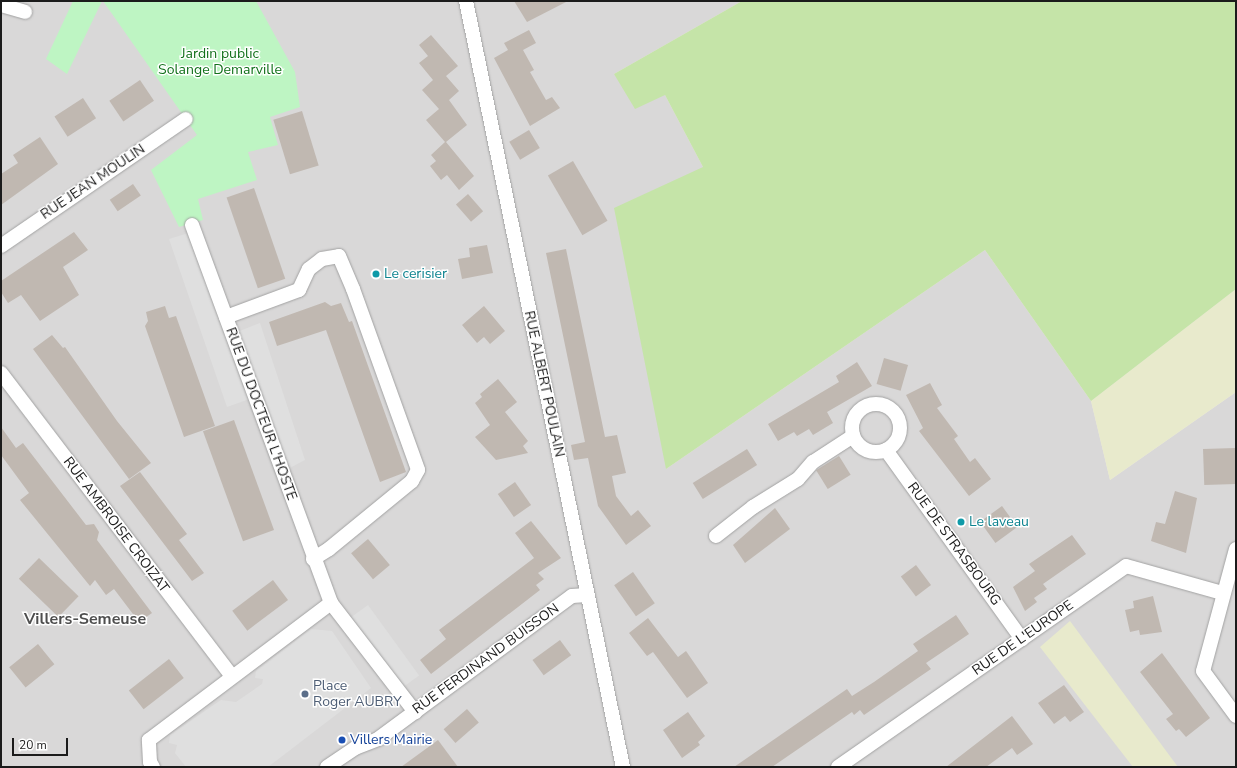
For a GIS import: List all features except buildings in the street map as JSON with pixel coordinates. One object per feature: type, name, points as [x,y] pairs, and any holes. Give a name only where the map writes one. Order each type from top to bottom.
[{"type":"street","name":"RUE ALBERT POULAIN","points":[[466,1],[623,767]]},
{"type":"street","points":[[1,5],[25,12]]},
{"type":"street","name":"RUE JEAN MOULIN","points":[[1,246],[186,119]]},
{"type":"street","name":"RUE DU DOCTEUR L'HOSTE","points":[[192,225],[313,559],[331,603]]},
{"type":"street","points":[[226,316],[299,290],[309,269],[322,259],[339,256],[353,288],[418,470],[406,486],[329,549],[313,559]]},
{"type":"street","name":"RUE AMBROISE CROIZAT","points":[[1,373],[232,676]]},
{"type":"street","points":[[870,405],[885,406],[897,416],[900,424],[897,439],[886,450],[870,451],[863,448],[854,436],[854,421],[863,408],[870,405]]},
{"type":"street","points":[[716,536],[752,507],[798,479],[813,462],[854,436]]},
{"type":"street","name":"RUE DE STRASBOURG","points":[[886,450],[1022,639]]},
{"type":"street","points":[[1236,549],[1222,593],[1203,671],[1236,716]]},
{"type":"street","name":"RUE DE L'EUROPE","points":[[838,767],[1126,566],[1222,593]]},
{"type":"street","name":"RUE FERDINAND BUISSON","points":[[327,767],[355,748],[378,739],[572,596],[587,595]]},
{"type":"street","points":[[152,765],[149,740],[232,676],[331,603],[415,712]]},
{"type":"shaded area","name":"Villers-Semeuse","points":[[1,1],[742,1],[614,74],[665,95],[703,167],[666,469],[985,250],[1091,401],[1110,480],[1236,392],[1236,767],[1,767]]},
{"type":"shaded area","points":[[195,231],[232,334],[260,323],[305,460],[282,472],[255,397],[227,407],[169,239]]},
{"type":"shaded area","points":[[368,605],[419,675],[397,691],[346,621]]},
{"type":"shaded area","name":"Place Roger AUBRY","points":[[311,629],[332,631],[371,688],[268,767],[186,767],[175,753],[177,745],[169,743],[170,735],[221,700],[236,702],[262,684],[263,679],[255,678],[256,671]]},
{"type":"green space","points":[[73,1],[102,1],[67,74],[46,59]]},
{"type":"green space","name":"Jardin public Solange Demarville","points":[[103,1],[256,1],[295,72],[300,107],[270,117],[278,145],[248,152],[257,180],[198,199],[203,220],[179,227],[151,170],[197,135]]},
{"type":"green space","points":[[742,1],[1236,1],[1236,289],[1091,401],[985,250],[666,469],[614,208],[703,167],[665,95],[635,109],[614,74]]},
{"type":"green space","points":[[1236,289],[1236,392],[1110,480],[1091,401]]},
{"type":"green space","points":[[1070,621],[1178,767],[1133,767],[1040,647]]},
{"type":"place","name":"Le cerisier","points":[[376,274]]},
{"type":"place","name":"Le laveau","points":[[961,522]]},
{"type":"place","name":"Place Roger AUBRY","points":[[305,694]]},
{"type":"place","name":"Villers Mairie","points":[[342,740]]},
{"type":"district","name":"Villers-Semeuse","points":[[85,619]]}]
